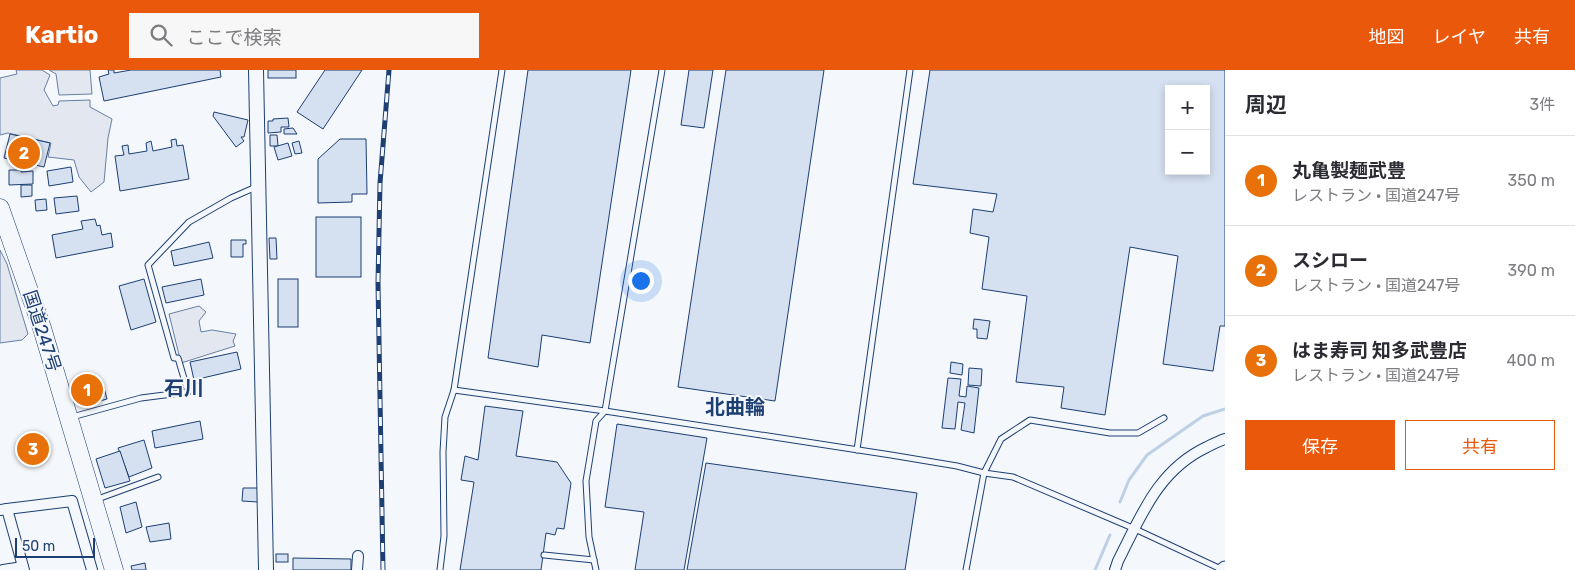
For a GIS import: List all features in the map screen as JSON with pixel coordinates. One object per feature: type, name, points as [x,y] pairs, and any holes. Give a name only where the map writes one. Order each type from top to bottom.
[{"type":"highway","name":"国道247号","points":[[0,208],[42,328],[114,570]]},
{"type":"street","points":[[256,70],[266,570]]},
{"type":"street","points":[[1115,570],[1153,494],[1164,480],[1176,467],[1195,452],[1225,440]]},
{"type":"street","points":[[4,570],[23,569],[4,509],[72,501],[92,570]]},
{"type":"street","points":[[357,570],[358,556]]},
{"type":"lane","points":[[440,570],[444,536],[443,452],[445,417],[454,390],[502,70]]},
{"type":"lane","points":[[596,570],[589,537],[586,481],[596,421],[605,411],[662,70]]},
{"type":"lane","points":[[857,450],[910,70]]},
{"type":"lane","points":[[69,417],[141,398],[188,392],[178,358],[174,358],[148,265],[189,222],[231,198],[259,186]]},
{"type":"lane","points":[[454,390],[857,450],[1013,477],[1135,529],[1224,570]]},
{"type":"lane","points":[[966,570],[984,473],[1001,439],[1030,420],[1110,433],[1138,433],[1164,418]]},
{"type":"lane","points":[[93,501],[158,477]]},
{"type":"lane","points":[[544,555],[594,560]]},
{"type":"shaded area","points":[[16,70],[42,70],[50,75],[44,90],[53,106],[58,105],[59,101],[90,100],[90,107],[112,119],[108,138],[104,182],[91,192],[79,177],[74,160],[48,157],[51,143],[8,133],[0,135],[0,78],[17,74]]},
{"type":"shaded area","points":[[49,70],[90,70],[92,94],[59,95],[56,74]]},
{"type":"shaded area","points":[[0,250],[7,264],[28,334],[22,340],[0,343]]},
{"type":"shaded area","points":[[199,306],[206,312],[199,321],[201,332],[212,330],[236,334],[233,341],[235,346],[181,363],[169,314]]},
{"type":"building","points":[[108,70],[114,70],[114,73],[131,70],[220,70],[221,77],[104,101],[99,77],[109,74]]},
{"type":"building","points":[[268,70],[296,70],[296,78],[268,78]]},
{"type":"building","points":[[325,70],[362,70],[323,129],[297,112]]},
{"type":"building","points":[[528,70],[631,70],[590,343],[542,335],[538,367],[488,358]]},
{"type":"building","points":[[689,70],[713,70],[704,128],[681,125]]},
{"type":"building","points":[[726,70],[824,70],[775,401],[678,387]]},
{"type":"building","points":[[930,70],[1225,70],[1225,326],[1220,326],[1213,371],[1163,364],[1178,256],[1130,247],[1105,415],[1061,408],[1064,387],[1016,382],[1027,296],[982,289],[989,237],[970,233],[973,209],[993,212],[997,194],[913,184]]},
{"type":"building","points":[[214,112],[248,120],[244,137],[241,137],[244,141],[236,147],[213,116]]},
{"type":"building","points":[[288,118],[289,127],[281,127],[281,132],[268,133],[268,121]]},
{"type":"building","points":[[293,128],[297,134],[284,134],[284,129]]},
{"type":"building","points":[[10,134],[50,143],[44,167],[4,158]]},
{"type":"building","points":[[270,135],[277,135],[278,146],[270,146]]},
{"type":"building","points":[[176,139],[177,146],[183,145],[189,179],[120,191],[115,156],[124,155],[122,146],[128,145],[129,154],[147,151],[146,143],[151,141],[153,151],[172,147],[171,140]]},
{"type":"building","points":[[340,139],[366,139],[367,194],[352,194],[352,202],[318,203],[318,159]]},
{"type":"building","points":[[299,141],[302,153],[295,154],[292,143]]},
{"type":"building","points":[[288,143],[292,156],[278,160],[274,147]]},
{"type":"building","points":[[71,167],[73,182],[49,186],[47,171]]},
{"type":"building","points":[[9,170],[33,171],[33,184],[9,185]]},
{"type":"building","points":[[21,185],[32,185],[32,196],[21,197]]},
{"type":"building","points":[[77,196],[79,211],[56,214],[54,198]]},
{"type":"building","points":[[46,199],[47,210],[36,211],[35,200]]},
{"type":"building","points":[[316,217],[361,217],[361,277],[316,277]]},
{"type":"building","points":[[95,219],[97,226],[100,225],[102,235],[111,233],[113,247],[56,258],[52,235],[83,229],[81,221]]},
{"type":"building","points":[[269,238],[276,238],[277,259],[270,259]]},
{"type":"building","points":[[231,240],[246,240],[246,244],[243,244],[243,257],[231,257]]},
{"type":"building","points":[[209,242],[213,258],[174,266],[171,251]]},
{"type":"building","points":[[144,279],[156,322],[131,330],[119,286]]},
{"type":"building","points":[[201,279],[204,295],[166,303],[162,287]]},
{"type":"building","points":[[278,279],[298,279],[298,327],[278,327]]},
{"type":"building","points":[[974,319],[990,321],[987,339],[977,338],[977,329],[973,329]]},
{"type":"building","points":[[237,352],[241,369],[194,380],[190,362]]},
{"type":"building","points":[[951,362],[963,364],[962,375],[950,373]]},
{"type":"building","points":[[969,368],[982,369],[981,386],[968,385]]},
{"type":"building","points":[[948,378],[961,379],[959,396],[966,397],[967,386],[979,388],[974,433],[961,430],[965,403],[958,402],[955,429],[942,428]]},
{"type":"building","points":[[102,381],[107,399],[82,406],[80,399],[77,400],[73,387]]},
{"type":"building","points":[[485,406],[523,411],[516,456],[557,462],[571,483],[564,529],[557,528],[555,535],[546,533],[541,570],[460,570],[474,482],[461,480],[465,456],[478,460]]},
{"type":"building","points":[[200,421],[203,439],[155,448],[152,431]]},
{"type":"building","points":[[617,424],[707,438],[684,570],[635,570],[644,512],[605,507]]},
{"type":"building","points":[[144,440],[152,468],[129,477],[118,448]]},
{"type":"building","points":[[120,451],[130,481],[105,488],[96,459]]},
{"type":"building","points":[[706,463],[917,493],[905,570],[687,570]]},
{"type":"building","points":[[243,488],[258,488],[258,502],[242,501]]},
{"type":"building","points":[[136,502],[142,527],[126,533],[120,507]]},
{"type":"building","points":[[169,523],[171,539],[150,542],[146,527]]},
{"type":"building","points":[[276,554],[288,554],[288,562],[276,562]]},
{"type":"building","points":[[293,558],[351,559],[351,570],[293,570]]},
{"type":"building","points":[[145,563],[146,570],[132,570],[131,566]]},
{"type":"waterway","points":[[1120,502],[1129,480],[1147,455],[1203,416],[1225,409]]},
{"type":"waterway","points":[[1095,570],[1110,535]]},
{"type":"railway","points":[[383,570],[378,283],[380,183],[389,70]]},
{"type":"place","name":"スシロー","points":[[24,153]]},
{"type":"place","name":"丸亀製麺武豊","points":[[87,390]]},
{"type":"place","name":"はま寿司 知多武豊店","points":[[33,449]]},
{"type":"district","name":"石川","points":[[184,388]]},
{"type":"district","name":"北曲輪","points":[[735,407]]}]
